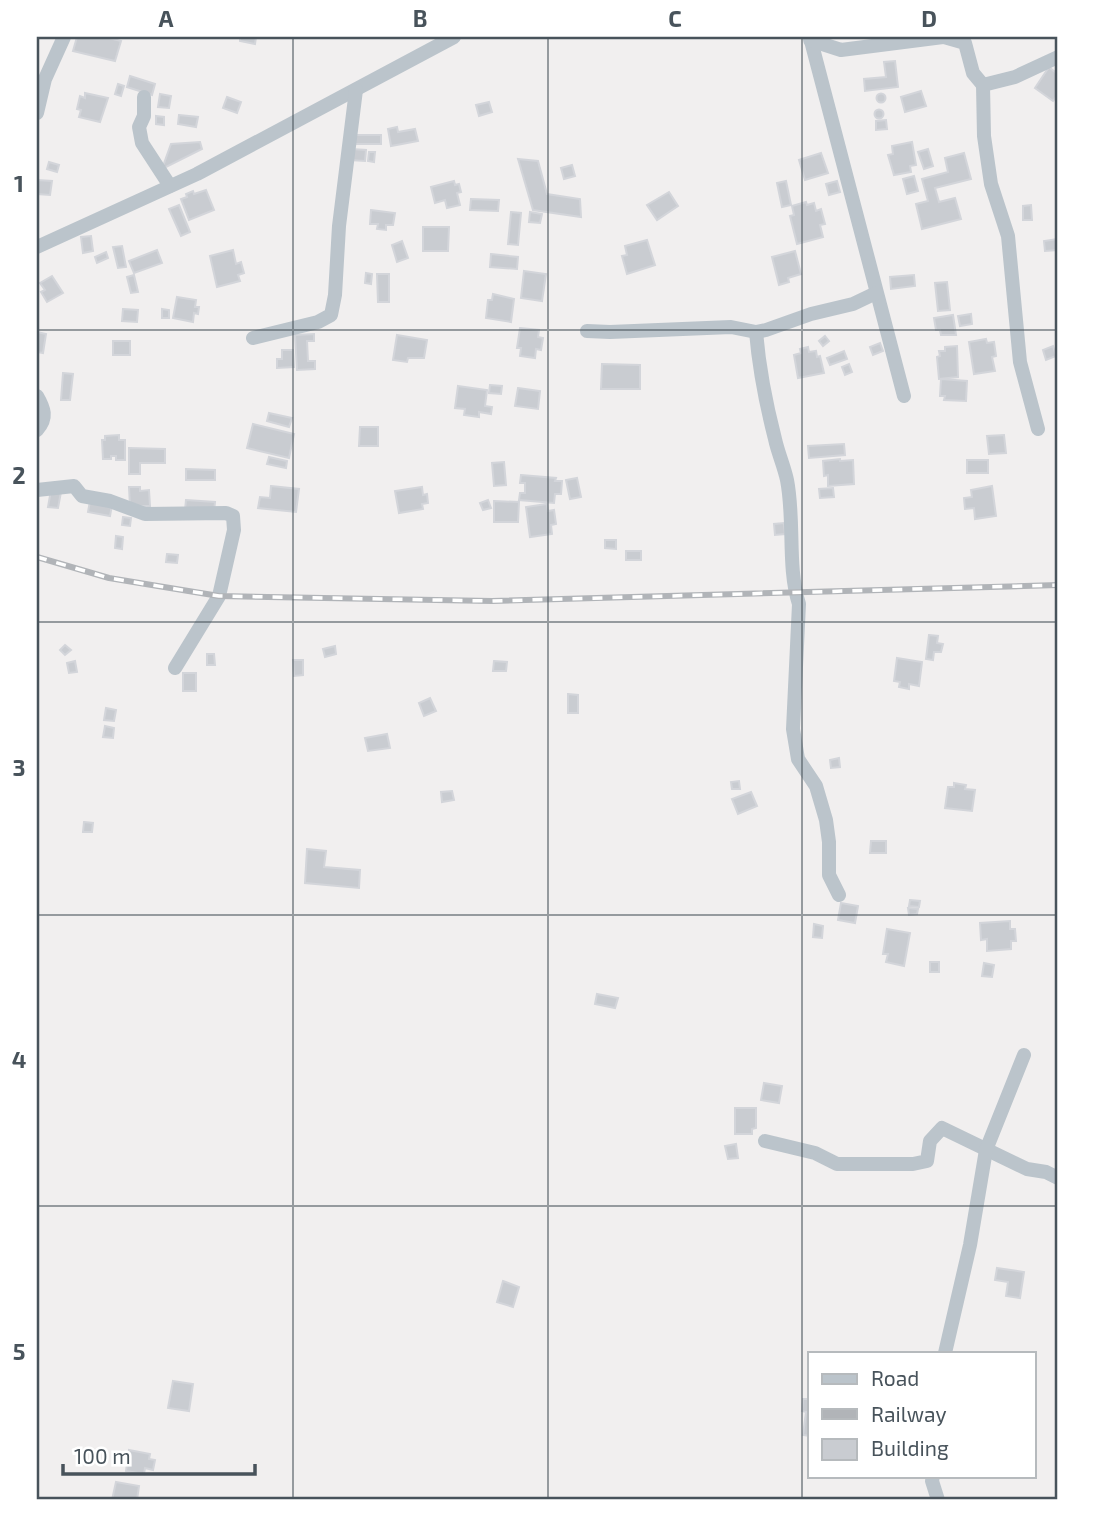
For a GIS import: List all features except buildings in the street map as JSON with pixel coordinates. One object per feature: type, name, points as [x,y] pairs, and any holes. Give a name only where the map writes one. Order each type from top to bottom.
[{"type":"street","points":[[37,113],[45,79],[64,37]]},
{"type":"street","points":[[37,247],[170,186],[454,37]]},
{"type":"street","points":[[810,38],[841,50],[944,37],[965,43],[973,73],[983,85],[984,136],[991,184],[1008,236],[1020,362],[1038,429]]},
{"type":"street","points":[[810,38],[904,396]]},
{"type":"street","points":[[983,85],[1015,77],[1058,57]]},
{"type":"street","points":[[253,338],[318,322],[331,315],[356,90]]},
{"type":"street","points":[[144,97],[145,116],[139,127],[142,143],[170,186]]},
{"type":"street","points":[[587,331],[731,327],[755,332],[810,314],[853,304],[876,293]]},
{"type":"street","points":[[755,332],[775,438],[787,480],[793,522],[793,568],[799,604],[793,729],[798,758],[816,786],[826,820],[830,842],[829,875],[839,895]]},
{"type":"street","points":[[37,396],[44,411],[42,424],[37,429]]},
{"type":"street","points":[[37,490],[74,486],[82,496],[110,501],[145,514],[226,513],[233,516],[234,530],[219,596],[175,668]]},
{"type":"street","points":[[945,1352],[970,1245],[986,1150],[1024,1055]]},
{"type":"street","points":[[765,1141],[815,1153],[837,1164],[913,1164],[927,1161],[930,1141],[942,1128],[1027,1169],[1046,1172],[1058,1178]]},
{"type":"street","points":[[933,1478],[938,1500]]},
{"type":"railway","points":[[37,557],[109,578],[219,596],[492,601],[1058,585]]}]
